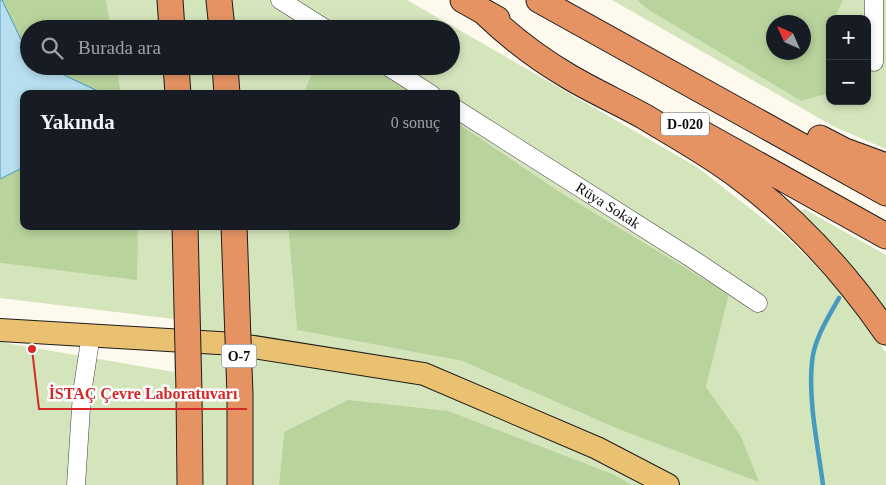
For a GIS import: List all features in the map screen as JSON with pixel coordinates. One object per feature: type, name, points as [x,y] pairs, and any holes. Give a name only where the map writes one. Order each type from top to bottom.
[{"type":"highway","points":[[170,0],[171,20]]},
{"type":"highway","points":[[219,0],[221,20]]},
{"type":"highway","name":"D-020","points":[[539,0],[886,193]]},
{"type":"highway","points":[[473,6],[534,54],[568,76],[644,117],[738,176],[773,204],[819,248],[851,285],[886,332]]},
{"type":"highway","name":"D-020","points":[[473,6],[886,236]]},
{"type":"highway","points":[[177,75],[178,90]]},
{"type":"highway","points":[[225,75],[226,90]]},
{"type":"highway","points":[[694,87],[732,95],[762,106],[845,151],[886,166]]},
{"type":"highway","points":[[185,230],[190,485]]},
{"type":"highway","name":"O-7","points":[[234,230],[240,395],[240,485]]},
{"type":"main road","points":[[0,330],[235,344],[424,374],[597,448],[668,485]]},
{"type":"street","points":[[280,0],[312,20]]},
{"type":"street","points":[[874,0],[874,62]]},
{"type":"street","points":[[401,75],[425,90]]},
{"type":"street","name":"Rüya Sokak","points":[[460,113],[694,260],[758,304]]},
{"type":"street","points":[[76,485],[82,393],[91,335]]},
{"type":"green space","points":[[2,0],[106,0],[109,20],[20,20],[20,37]]},
{"type":"green space","points":[[106,0],[407,0],[442,20],[109,20]]},
{"type":"green space","points":[[612,0],[637,0],[647,9],[801,101],[826,94],[826,105],[871,105],[871,15],[836,15],[843,0],[886,0],[886,149],[833,126]]},
{"type":"green space","points":[[637,0],[843,0],[836,15],[826,15],[826,94],[801,101],[647,9]]},
{"type":"green space","points":[[460,31],[697,167],[789,239],[857,308],[886,353],[886,485],[632,485],[615,475],[284,432],[279,485],[0,485],[0,342],[174,372],[174,319],[0,298],[0,263],[136,279],[138,230],[288,230],[297,330],[462,361],[618,429],[758,481],[741,436],[706,387],[729,294],[560,192],[460,125],[460,90],[409,90],[388,75],[460,75]]},
{"type":"green space","points":[[63,75],[118,75],[120,90],[94,90]]},
{"type":"green space","points":[[118,75],[311,75],[305,90],[120,90]]},
{"type":"green space","points":[[311,75],[388,75],[409,90],[305,90]]},
{"type":"green space","points":[[460,125],[560,192],[729,294],[706,387],[741,436],[759,482],[618,429],[462,361],[297,330],[288,230],[460,230]]},
{"type":"green space","points":[[20,169],[20,230],[138,230],[137,280],[0,263],[0,179]]},
{"type":"green space","points":[[804,209],[886,255],[886,318],[798,213]]},
{"type":"green space","points":[[348,400],[448,411],[615,475],[632,485],[279,485],[284,432]]},
{"type":"water","points":[[0,0],[2,0],[20,37],[20,75],[64,75],[96,90],[20,90],[20,169],[0,179]]},
{"type":"waterway","points":[[823,485],[812,408],[812,362],[819,337],[839,298]]},
{"type":"place","name":"İSTAÇ Çevre Laboratuvarı","points":[[32,349]]}]
